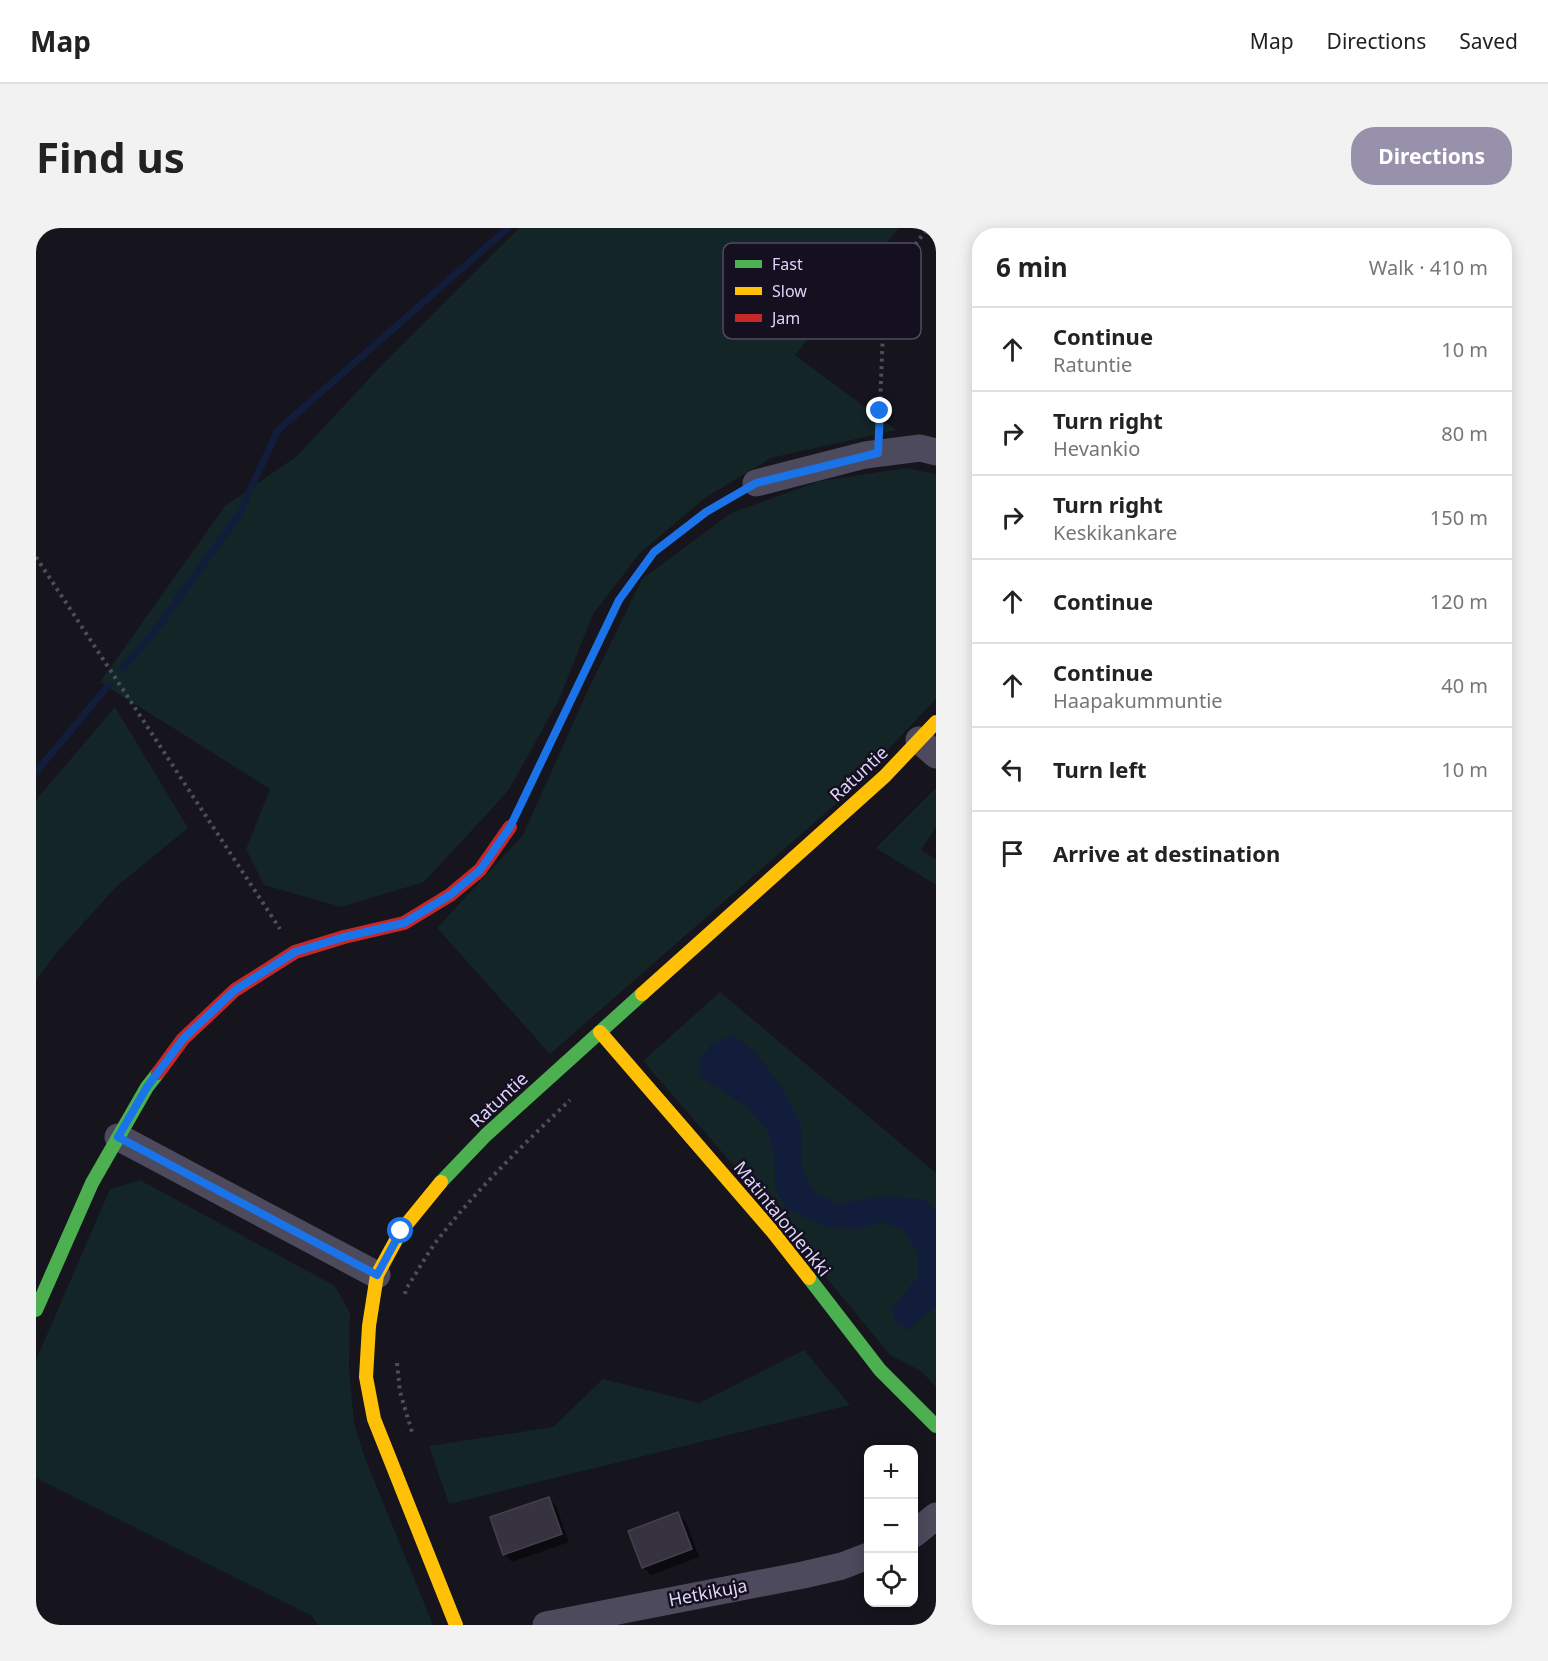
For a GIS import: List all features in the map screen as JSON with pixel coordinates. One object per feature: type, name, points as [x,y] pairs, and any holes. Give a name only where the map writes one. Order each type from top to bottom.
[{"type":"street","points":[[756,483],[878,453],[920,448],[936,452]]},
{"type":"street","name":"Ratuntie","points":[[456,1625],[375,1419],[366,1377],[369,1326],[377,1275],[401,1231],[435,1189],[486,1135],[885,776],[930,739]]},
{"type":"street","points":[[36,1310],[92,1182],[147,1087],[183,1039],[235,990],[295,952],[344,937],[404,923],[450,895],[480,870],[510,827]]},
{"type":"street","name":"Matintalonlenkki","points":[[600,1032],[772,1231],[880,1370],[936,1426]]},
{"type":"street","points":[[118,1137],[377,1275]]},
{"type":"street","points":[[918,1531],[936,1516]]},
{"type":"street","name":"Hetkikuja","points":[[546,1625],[803,1575],[842,1566],[864,1558]]},
{"type":"path","points":[[916,243],[928,228]]},
{"type":"path","points":[[878,453],[883,339]]},
{"type":"path","points":[[510,827],[619,600],[654,552],[706,512],[756,483]]},
{"type":"path","points":[[36,557],[295,952]]},
{"type":"path","points":[[404,1299],[406,1289],[434,1244],[465,1207],[575,1096]]},
{"type":"path","points":[[397,1359],[400,1392],[413,1434]]},
{"type":"shaded area","points":[[519,228],[899,228],[887,243],[723,243],[723,339],[808,339],[795,355],[896,430],[771,458],[705,498],[640,553],[593,614],[558,702],[508,791],[424,882],[341,907],[264,885],[246,849],[270,789],[100,682],[225,506],[297,456],[379,368]]},
{"type":"shaded area","points":[[906,468],[936,474],[936,699],[839,801],[550,1054],[437,928],[523,835],[586,694],[642,579],[731,513],[820,481]]},
{"type":"shaded area","points":[[115,707],[188,828],[117,886],[56,953],[36,981],[36,800]]},
{"type":"shaded area","points":[[936,788],[936,827],[921,850],[936,859],[936,885],[876,848]]},
{"type":"shaded area","points":[[720,992],[936,1173],[936,1387],[921,1371],[890,1355],[747,1181],[643,1061]]},
{"type":"shaded area","points":[[140,1180],[335,1286],[350,1313],[349,1367],[354,1423],[365,1458],[433,1625],[318,1625],[312,1616],[36,1478],[36,1360],[110,1189]]},
{"type":"shaded area","points":[[804,1350],[850,1405],[449,1504],[429,1446],[553,1427],[603,1379],[699,1403]]},
{"type":"water","points":[[732,1035],[754,1051],[782,1087],[802,1127],[802,1167],[812,1190],[838,1204],[885,1196],[923,1199],[936,1210],[936,1306],[908,1330],[895,1323],[892,1308],[918,1277],[918,1253],[904,1231],[883,1222],[857,1229],[826,1227],[788,1209],[775,1190],[775,1161],[768,1131],[747,1107],[701,1077],[699,1060],[712,1044]]},
{"type":"building","points":[[549,1497],[562,1534],[503,1555],[490,1517]]},
{"type":"building","points":[[678,1512],[692,1549],[642,1568],[628,1531]]},
{"type":"waterway","points":[[123,668],[155,631],[238,516],[278,430],[508,228]]},
{"type":"waterway","points":[[36,772],[107,687]]},
{"type":"traffic: fast","points":[[441,1182],[486,1135],[642,994]]},
{"type":"traffic: fast","points":[[36,1310],[92,1183],[147,1087],[158,1073]]},
{"type":"traffic: fast","points":[[809,1278],[880,1370],[936,1426]]},
{"type":"traffic: slow","points":[[642,994],[885,776],[936,722]]},
{"type":"traffic: slow","points":[[600,1032],[772,1231],[809,1278]]},
{"type":"traffic: slow","points":[[441,1182],[401,1231],[377,1275],[369,1326],[366,1377],[374,1419],[456,1625]]},
{"type":"traffic: jam","points":[[158,1073],[183,1039],[235,990],[295,952],[344,937],[404,923],[450,895],[480,870],[510,827]]},
{"type":"route","points":[[401,1231],[377,1275],[118,1137],[147,1087],[183,1039],[235,990],[295,952],[344,937],[404,923],[450,895],[480,870],[510,827],[619,600],[654,552],[706,512],[756,483],[878,453],[880,411]]}]
